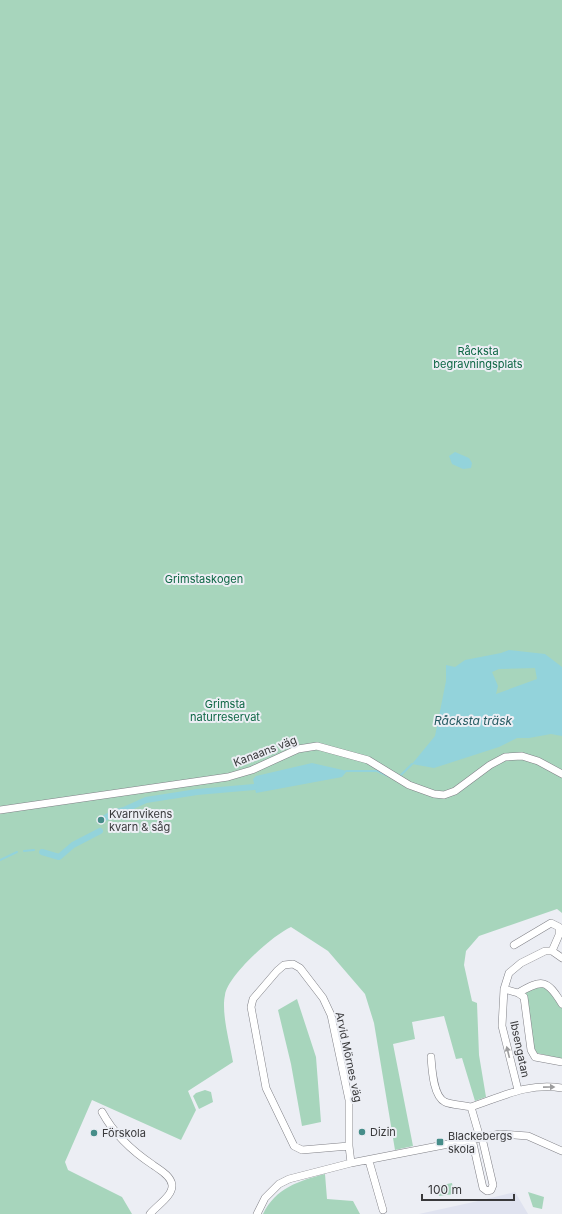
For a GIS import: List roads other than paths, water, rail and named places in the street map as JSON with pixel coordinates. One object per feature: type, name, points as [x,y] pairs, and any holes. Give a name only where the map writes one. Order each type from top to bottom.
[{"type":"street","name":"Kanaans väg","points":[[0,810],[228,777],[252,770],[298,749],[317,746],[368,760],[399,779],[428,794],[444,795],[455,791],[490,765],[505,757],[522,756],[538,761],[562,774]]},
{"type":"street","points":[[514,945],[551,923],[559,927],[559,934],[552,951],[562,958]]},
{"type":"street","name":"Ibsengatan","points":[[518,1090],[502,1026],[504,989],[509,973],[521,963],[545,951],[552,951]]},
{"type":"street","name":"Arvid Mörnes väg","points":[[349,1146],[298,1149],[294,1146],[266,1088],[251,1007],[253,999],[284,965],[293,964],[300,968],[323,998],[331,1015],[349,1100],[349,1146],[351,1163]]},
{"type":"street","points":[[504,989],[518,993],[535,983],[548,985],[553,989],[562,1004]]},
{"type":"street","name":"Ibsengatan","points":[[518,993],[524,997],[531,1050],[535,1057],[562,1062]]},
{"type":"street","points":[[431,1057],[434,1082],[441,1097],[446,1102],[471,1107],[518,1090],[533,1087],[562,1088]]},
{"type":"street","points":[[471,1107],[481,1138],[493,1186],[491,1190],[487,1191],[483,1188],[472,1139]]},
{"type":"street","points":[[102,1112],[115,1132],[141,1157],[163,1172],[170,1179],[172,1184],[171,1190],[150,1214]]},
{"type":"street","points":[[257,1214],[265,1198],[279,1184],[293,1177],[351,1163],[369,1161],[500,1134],[528,1136],[562,1151]]},
{"type":"street","points":[[369,1161],[382,1210]]},
{"type":"water","points":[[455,452],[469,458],[472,463],[471,468],[463,469],[452,464],[449,456]]},
{"type":"water","name":"Råcksta träsk","points":[[509,650],[545,654],[562,667],[562,736],[551,734],[529,738],[517,738],[499,747],[434,768],[412,764],[435,736],[446,681],[446,665],[455,667],[465,660]],"holes":[[[535,668],[537,679],[496,694],[498,686],[492,672],[499,669]]]},
{"type":"water","points":[[312,763],[347,771],[342,777],[256,793],[253,779],[256,776]]},
{"type":"waterway","points":[[399,777],[412,764]]},
{"type":"waterway","points":[[346,771],[377,771],[388,776]]},
{"type":"waterway","points":[[105,818],[113,813],[124,810],[146,800],[197,792],[254,787]]},
{"type":"waterway","points":[[42,852],[59,857],[73,845],[100,831]]},
{"type":"waterway","points":[[24,851],[34,850]]},
{"type":"waterway","points":[[0,860],[17,852]]},
{"type":"place","name":"Kvarnvikens kvarn & såg","points":[[101,820]]},
{"type":"place","name":"Dizin","points":[[362,1132]]},
{"type":"place","name":"Förskola","points":[[94,1133]]},
{"type":"place","name":"Blackebergs skola","points":[[440,1142]]},
{"type":"park label","name":"Råcksta begravningsplats","points":[[478,357]]},
{"type":"park label","name":"Grimstaskogen","points":[[204,579]]},
{"type":"park label","name":"Grimsta naturreservat","points":[[225,710]]}]
